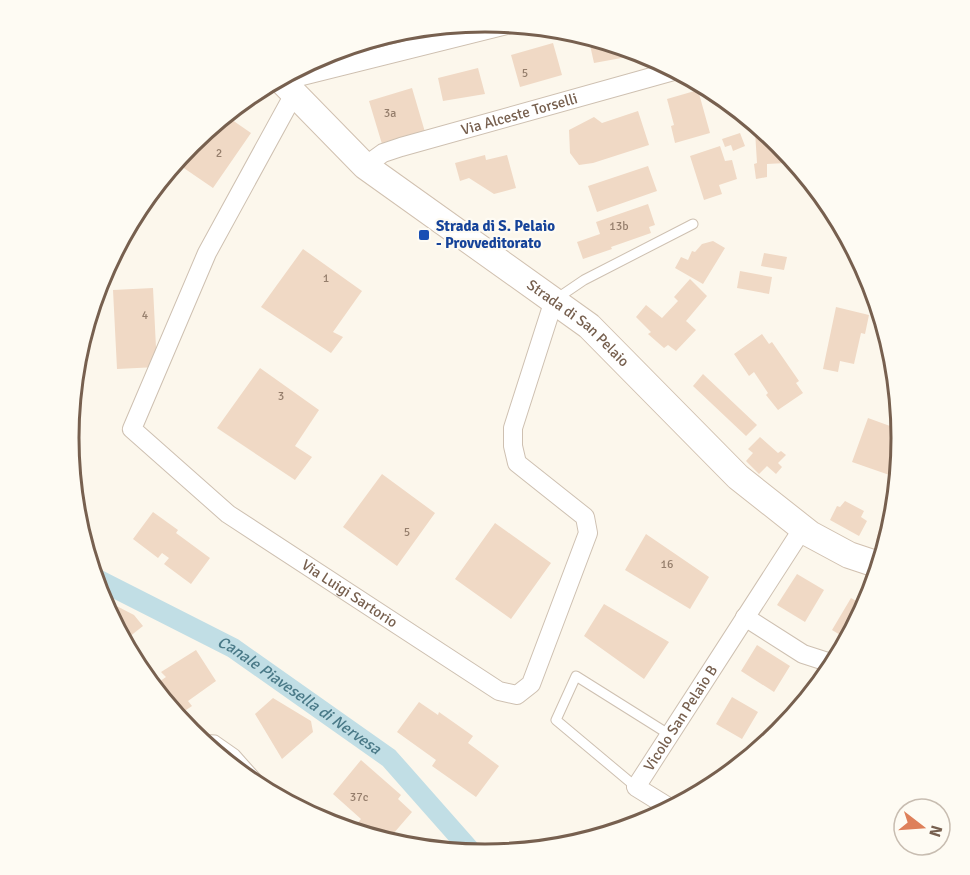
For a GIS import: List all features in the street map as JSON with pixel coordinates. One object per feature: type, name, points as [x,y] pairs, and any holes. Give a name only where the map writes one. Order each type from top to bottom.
[{"type":"street","points":[[286,84],[481,32]]},
{"type":"street","name":"Via Alceste Torselli","points":[[365,166],[383,153],[401,147],[665,73]]},
{"type":"street","name":"Strada di San Pelaio","points":[[285,84],[365,166],[554,300],[603,340],[738,477],[803,528],[839,550],[871,562]]},
{"type":"street","name":"Via Luigi Sartorio","points":[[285,84],[207,253],[132,429],[228,514],[499,691],[517,695],[531,684],[588,533],[585,517],[518,463],[513,446],[513,428],[554,300]]},
{"type":"street","name":"Vicolo San Pelaio B","points":[[662,803],[636,787],[803,528]]},
{"type":"street","points":[[745,617],[803,654],[824,661]]},
{"type":"lane","points":[[554,300],[584,280],[693,224]]},
{"type":"lane","points":[[636,787],[556,720],[576,676],[669,735]]},
{"type":"lane","points":[[214,740],[235,754],[244,765]]},
{"type":"building","points":[[413,38],[413,39],[385,44]]},
{"type":"building","points":[[553,43],[562,75],[520,87],[511,55]]},
{"type":"building","points":[[590,45],[627,57],[594,63]]},
{"type":"building","points":[[478,68],[485,94],[443,101],[438,78]]},
{"type":"building","points":[[412,88],[425,132],[382,144],[369,101]]},
{"type":"building","points":[[696,91],[699,93],[710,133],[675,143],[671,126],[674,125],[667,99]]},
{"type":"building","points":[[638,111],[649,145],[593,163],[579,165],[570,153],[569,130],[594,117],[602,123]]},
{"type":"building","points":[[232,120],[251,133],[213,188],[183,167]]},
{"type":"building","points":[[740,133],[745,146],[733,151],[731,145],[725,147],[722,139]]},
{"type":"building","points":[[755,134],[784,163],[767,164],[767,177],[756,179],[754,164],[757,163]]},
{"type":"building","points":[[720,146],[725,161],[732,160],[737,179],[719,185],[722,194],[704,200],[690,156]]},
{"type":"building","points":[[485,155],[486,160],[507,155],[516,188],[494,194],[469,178],[460,181],[455,163]]},
{"type":"building","points":[[648,166],[657,191],[597,212],[588,186]]},
{"type":"building","points":[[648,204],[655,225],[649,227],[651,233],[583,259],[577,242],[600,234],[596,222]]},
{"type":"building","points":[[713,241],[725,248],[703,284],[675,268],[681,257],[688,260],[692,251],[695,252],[702,244]]},
{"type":"building","points":[[303,249],[362,291],[333,332],[343,337],[331,353],[261,307]]},
{"type":"building","points":[[764,253],[787,257],[784,270],[761,266]]},
{"type":"building","points":[[740,271],[772,277],[769,294],[737,288]]},
{"type":"building","points":[[690,279],[707,296],[686,321],[696,330],[676,351],[668,345],[664,348],[648,334],[651,332],[636,317],[646,305],[662,318],[678,301],[674,297]]},
{"type":"building","points":[[153,288],[157,367],[117,369],[113,290]]},
{"type":"building","points":[[836,307],[869,315],[865,334],[861,333],[854,364],[840,361],[838,372],[823,369]]},
{"type":"building","points":[[762,334],[769,344],[772,342],[799,381],[796,383],[803,393],[778,410],[766,395],[768,393],[754,372],[749,376],[734,354]]},
{"type":"building","points":[[260,368],[319,410],[295,446],[312,457],[295,480],[217,428]]},
{"type":"building","points":[[703,374],[757,425],[746,436],[693,386]]},
{"type":"building","points":[[868,418],[891,426],[889,475],[852,462]]},
{"type":"building","points":[[760,437],[778,453],[781,451],[786,455],[778,463],[782,467],[776,474],[767,466],[759,474],[746,461],[753,453],[748,449]]},
{"type":"building","points":[[382,474],[435,513],[397,566],[343,527]]},
{"type":"building","points":[[845,501],[864,511],[861,517],[867,521],[859,536],[830,520],[837,506],[840,507]]},
{"type":"building","points":[[153,512],[178,530],[176,533],[210,558],[191,584],[164,564],[169,558],[162,553],[158,558],[133,539]]},
{"type":"building","points":[[495,523],[551,563],[511,619],[455,579]]},
{"type":"building","points":[[646,534],[709,577],[690,609],[625,570]]},
{"type":"building","points":[[797,574],[824,590],[805,622],[777,605]]},
{"type":"building","points":[[851,598],[856,601],[840,635],[832,630]]},
{"type":"building","points":[[604,604],[669,642],[644,679],[584,636]]},
{"type":"building","points":[[116,606],[134,615],[143,626],[131,636]]},
{"type":"building","points":[[757,645],[790,666],[774,692],[741,671]]},
{"type":"building","points":[[196,650],[216,681],[188,701],[192,706],[185,711],[160,681],[166,677],[161,672]]},
{"type":"building","points":[[732,697],[758,712],[742,739],[716,724]]},
{"type":"building","points":[[273,698],[311,721],[313,732],[282,759],[255,714]]},
{"type":"building","points":[[419,702],[438,715],[439,712],[473,736],[468,743],[499,766],[476,797],[432,766],[436,760],[397,732]]},
{"type":"building","points":[[361,760],[401,795],[398,799],[412,812],[394,833],[358,823],[361,819],[333,794]]},
{"type":"waterway","name":"Canale Piavesella di Nervesa","points":[[107,584],[233,648],[389,758],[464,843]]},
{"type":"place","name":"Strada di S. Pelaio - Provveditorato","points":[[424,235]]}]
